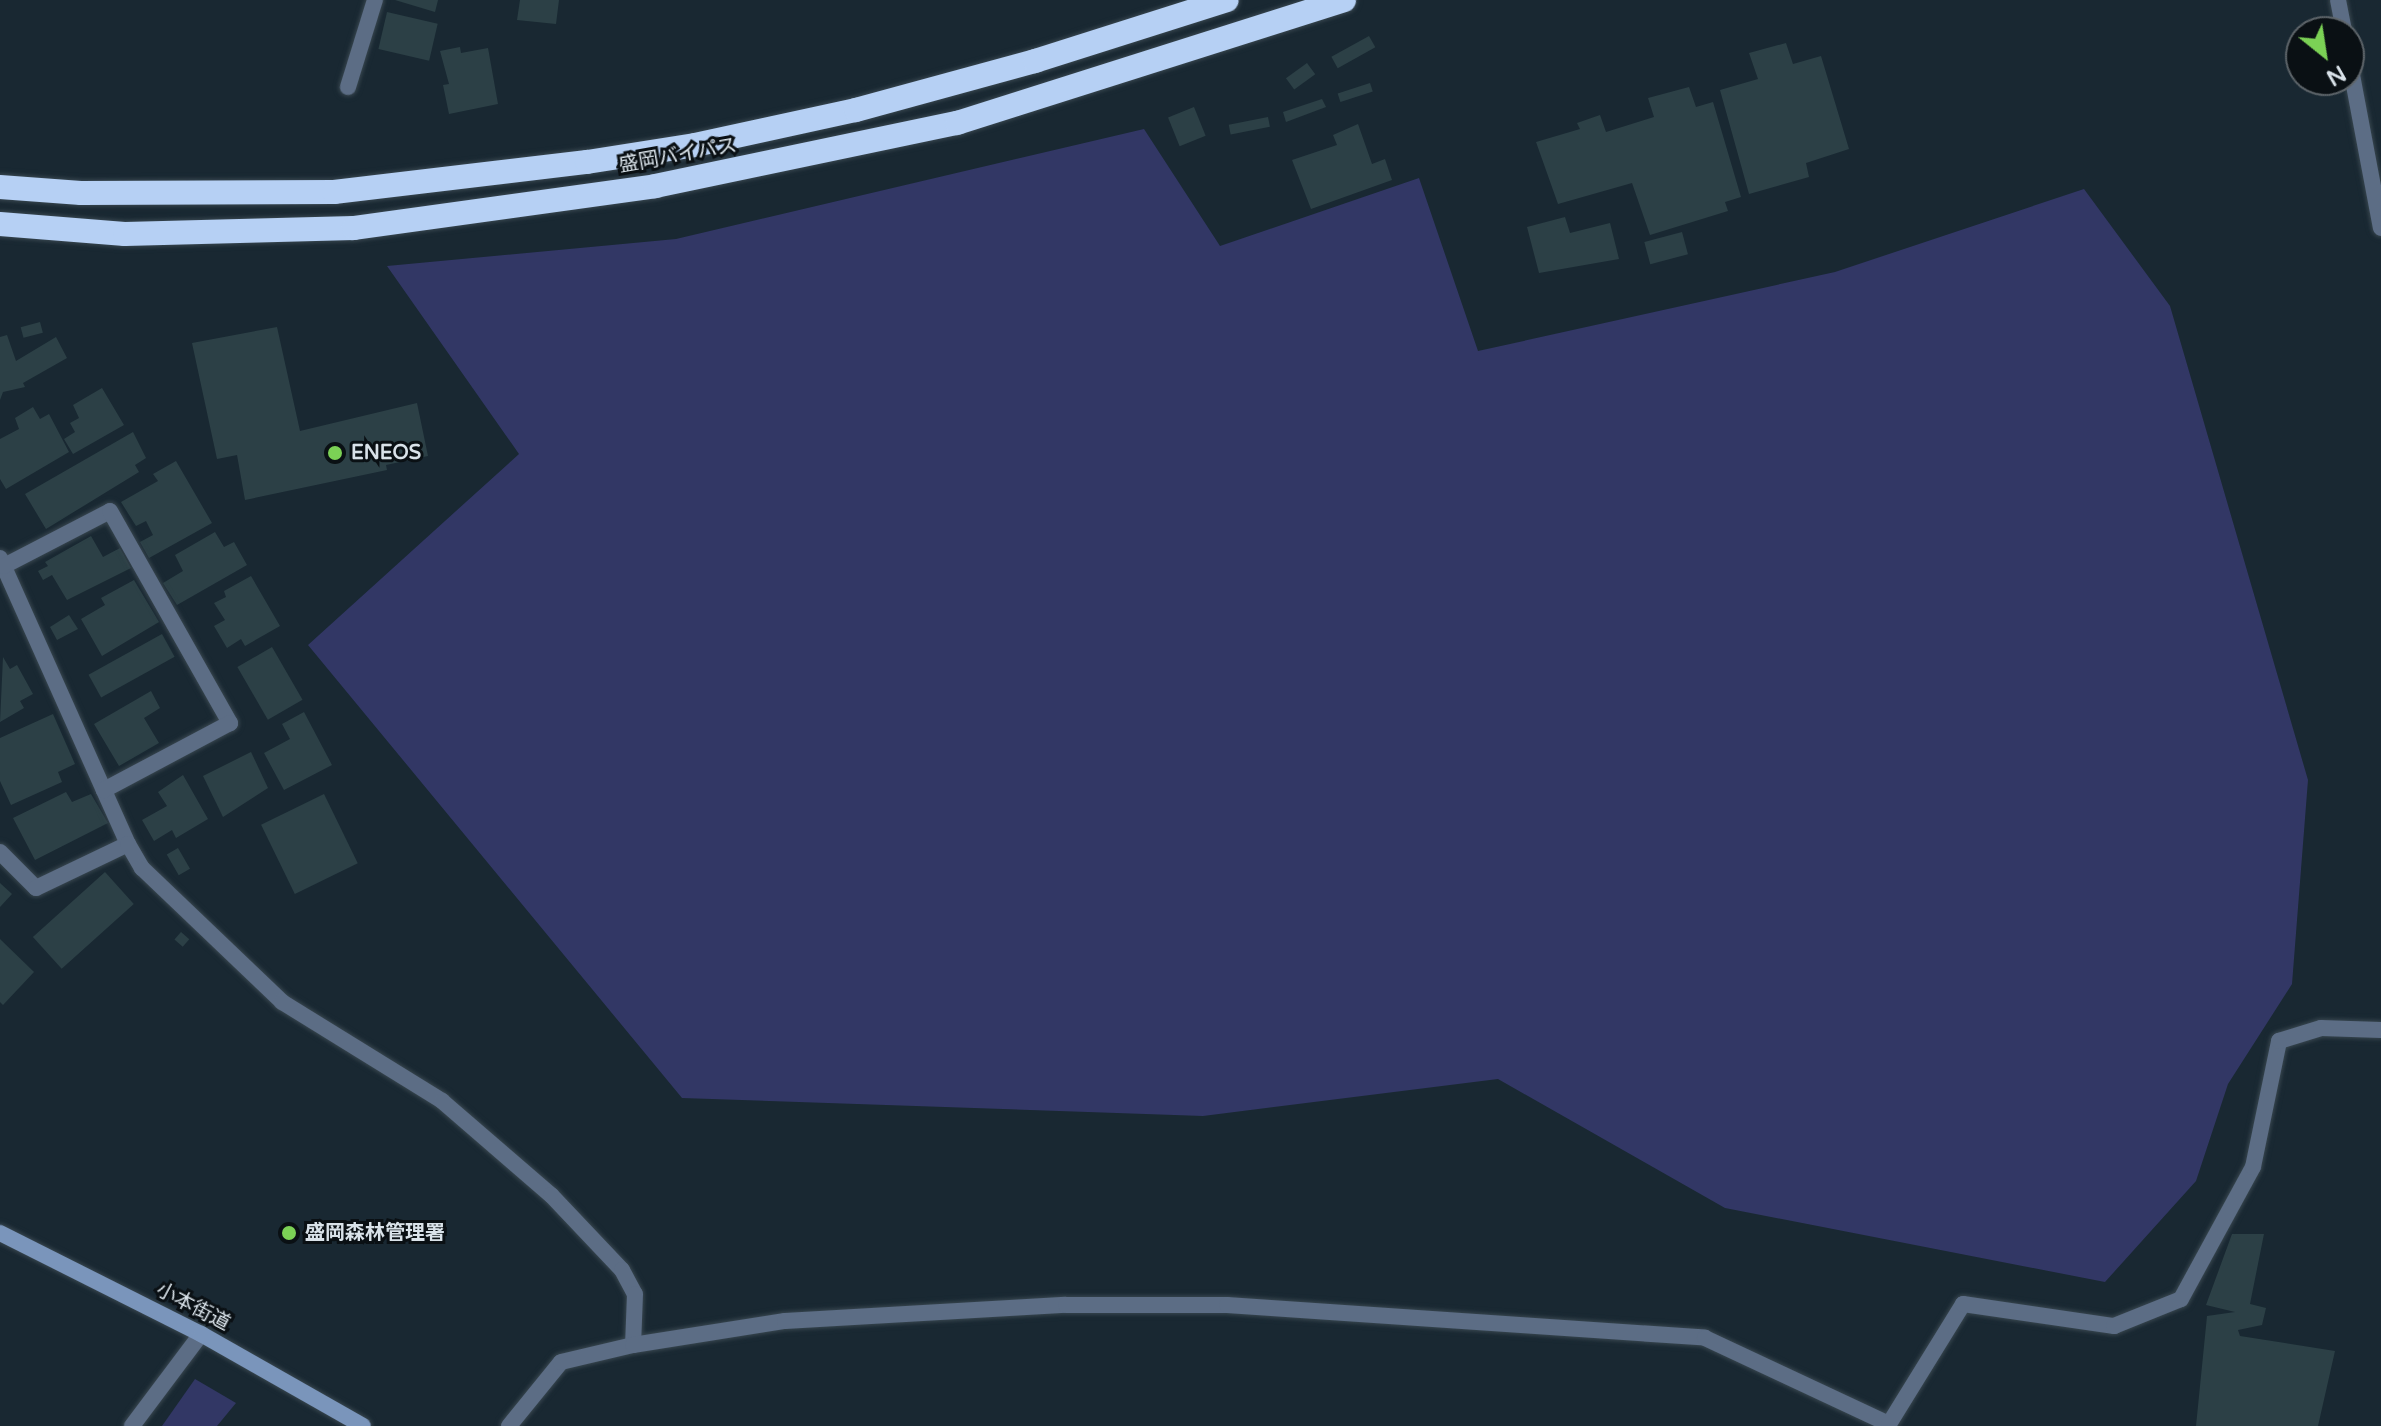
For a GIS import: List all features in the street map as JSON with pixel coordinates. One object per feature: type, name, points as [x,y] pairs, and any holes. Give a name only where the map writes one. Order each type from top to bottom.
[{"type":"highway","name":"盛岡バイパス","points":[[0,187],[81,193],[334,192],[587,162],[695,145],[856,110],[1035,61],[1227,0]]},
{"type":"highway","name":"盛岡バイパス","points":[[0,224],[125,234],[354,228],[655,186],[957,123],[1344,0]]},
{"type":"street","points":[[348,87],[375,0]]},
{"type":"street","points":[[2356,96],[2381,228]]},
{"type":"street","points":[[104,790],[230,723],[110,511],[2,562],[128,844],[142,868],[282,1002],[442,1101],[551,1195],[622,1270],[635,1294],[633,1345]]},
{"type":"street","points":[[0,852],[36,888],[128,844]]},
{"type":"street","points":[[509,1426],[561,1362],[633,1345],[785,1321],[1066,1305],[1227,1305],[1705,1338],[1889,1424],[1963,1304],[2114,1326],[2181,1299],[2253,1167],[2279,1041],[2321,1028],[2381,1030]]},
{"type":"street","name":"小本街道","points":[[0,1233],[201,1334],[363,1426]]},
{"type":"street","points":[[132,1426],[201,1334]]},
{"type":"shaded area","points":[[1144,129],[1220,246],[1419,178],[1478,351],[1835,272],[2084,189],[2170,306],[2308,780],[2292,984],[2228,1084],[2196,1181],[2105,1282],[1725,1208],[1498,1079],[1203,1116],[682,1098],[308,645],[519,454],[387,266],[676,239]]},
{"type":"shaded area","points":[[195,1379],[236,1403],[217,1426],[162,1426]]},
{"type":"building","points":[[395,0],[438,0],[435,12]]},
{"type":"building","points":[[520,0],[559,0],[556,24],[517,20]]},
{"type":"building","points":[[387,12],[438,24],[429,61],[378,49]]},
{"type":"building","points":[[1369,36],[1375,47],[1338,68],[1331,57]]},
{"type":"building","points":[[1786,43],[1793,64],[1821,56],[1849,149],[1806,163],[1809,177],[1749,194],[1720,90],[1758,79],[1749,53]]},
{"type":"building","points":[[460,47],[461,53],[488,48],[498,104],[449,114],[443,85],[449,84],[440,51]]},
{"type":"building","points":[[1307,63],[1315,74],[1294,90],[1286,78]]},
{"type":"building","points":[[1370,83],[1373,92],[1340,102],[1338,94]]},
{"type":"building","points":[[1689,87],[1696,107],[1713,102],[1741,197],[1725,202],[1728,211],[1650,235],[1632,183],[1558,204],[1536,142],[1580,129],[1577,123],[1600,115],[1606,132],[1654,117],[1648,98]]},
{"type":"building","points":[[1322,99],[1326,107],[1286,122],[1283,112]]},
{"type":"building","points":[[1194,107],[1206,136],[1180,146],[1168,117]]},
{"type":"building","points":[[1268,117],[1270,127],[1231,134],[1229,125]]},
{"type":"building","points":[[1358,124],[1372,164],[1385,159],[1392,180],[1311,209],[1292,160],[1337,145],[1333,135]]},
{"type":"building","points":[[1565,217],[1570,233],[1610,223],[1619,259],[1539,273],[1527,227]]},
{"type":"building","points":[[1682,232],[1688,254],[1650,264],[1644,242]]},
{"type":"building","points":[[40,322],[43,333],[24,338],[21,327]]},
{"type":"building","points":[[277,327],[300,431],[417,403],[428,456],[386,465],[387,470],[245,500],[237,455],[217,459],[192,343]]},
{"type":"building","points":[[7,335],[16,361],[56,337],[67,358],[23,383],[25,387],[3,392],[0,400],[0,337]]},
{"type":"building","points":[[102,388],[124,425],[73,454],[64,439],[75,432],[70,423],[79,418],[73,405]]},
{"type":"building","points":[[33,407],[40,419],[49,414],[69,452],[6,489],[0,479],[0,439],[19,429],[15,418]]},
{"type":"building","points":[[133,432],[146,458],[135,465],[139,472],[46,529],[25,494]]},
{"type":"building","points":[[176,461],[212,523],[149,558],[140,542],[153,535],[146,521],[136,526],[121,502],[158,481],[153,474]]},
{"type":"building","points":[[215,532],[224,547],[234,542],[247,565],[177,605],[163,583],[183,571],[175,555]]},
{"type":"building","points":[[91,536],[103,557],[120,548],[131,568],[67,600],[52,575],[43,580],[38,571],[48,566],[45,562]]},
{"type":"building","points":[[251,576],[280,626],[245,646],[241,639],[227,648],[214,626],[225,620],[214,603],[226,597],[224,591]]},
{"type":"building","points":[[134,580],[159,622],[102,656],[81,619],[105,605],[101,598]]},
{"type":"building","points":[[69,615],[78,629],[57,640],[50,627]]},
{"type":"building","points":[[162,634],[175,657],[101,697],[89,675]]},
{"type":"building","points":[[272,647],[302,700],[268,720],[237,667]]},
{"type":"building","points":[[3,657],[10,669],[17,665],[33,694],[20,701],[24,708],[0,722]]},
{"type":"building","points":[[151,691],[160,708],[144,718],[159,743],[119,766],[94,724]]},
{"type":"building","points":[[304,712],[332,765],[284,790],[264,753],[290,739],[282,724]]},
{"type":"building","points":[[53,714],[75,764],[58,772],[62,782],[11,805],[0,781],[0,738]]},
{"type":"building","points":[[251,752],[268,788],[223,817],[203,776]]},
{"type":"building","points":[[183,775],[208,819],[176,838],[172,830],[154,841],[142,820],[167,806],[158,792]]},
{"type":"building","points":[[66,792],[72,802],[91,794],[108,823],[35,860],[13,818]]},
{"type":"building","points":[[324,794],[358,863],[295,894],[261,825]]},
{"type":"building","points":[[178,848],[190,869],[179,875],[167,854]]},
{"type":"building","points":[[105,872],[134,904],[62,969],[33,937]]},
{"type":"building","points":[[0,883],[12,894],[0,907]]},
{"type":"building","points":[[181,932],[189,939],[183,947],[174,940]]},
{"type":"building","points":[[0,939],[34,972],[3,1005],[0,1002]]},
{"type":"building","points":[[2232,1234],[2264,1234],[2250,1304],[2266,1308],[2262,1325],[2238,1330],[2240,1336],[2335,1351],[2318,1426],[2196,1426],[2207,1316],[2235,1312],[2206,1305]]},
{"type":"place","name":"ENEOS","points":[[335,453]]},
{"type":"place","name":"盛岡森林管理署","points":[[289,1233]]}]
